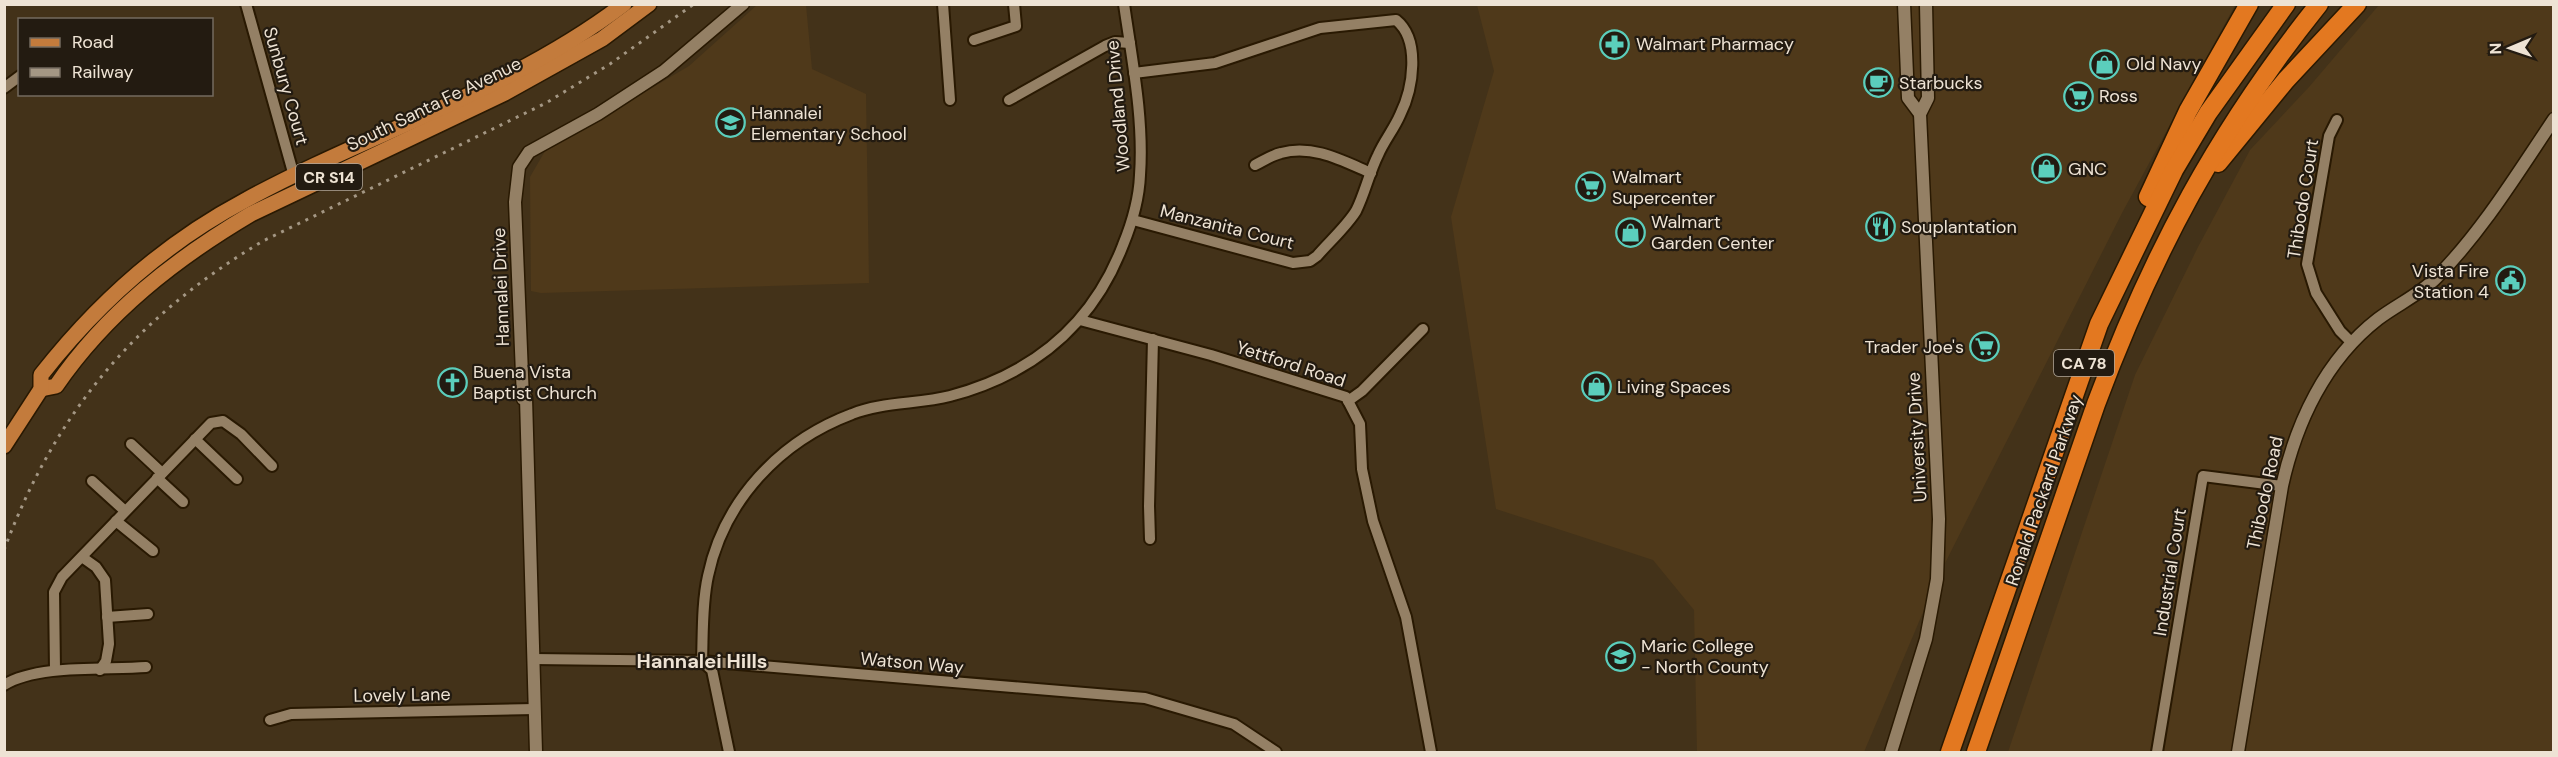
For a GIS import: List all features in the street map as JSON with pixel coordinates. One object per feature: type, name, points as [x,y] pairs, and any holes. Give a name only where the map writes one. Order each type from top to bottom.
[{"type":"highway","points":[[2107,306],[2155,180],[2188,111],[2249,4]]},
{"type":"highway","name":"Ronald Packard Parkway","points":[[1950,753],[2077,381],[2107,306],[2148,219],[2180,160],[2220,95],[2286,4]]},
{"type":"highway","name":"Ronald Packard Parkway","points":[[1976,753],[2117,346],[2150,270],[2195,184],[2262,78],[2319,4]]},
{"type":"highway","points":[[2195,184],[2222,159],[2286,80],[2358,4]]},
{"type":"main road","name":"South Santa Fe Avenue","points":[[4,446],[41,389],[41,375],[61,350],[126,284],[184,238],[218,216],[294,176],[500,78],[594,26],[624,4]]},
{"type":"main road","name":"South Santa Fe Avenue","points":[[41,389],[56,386],[77,355],[131,300],[193,250],[226,229],[251,214],[505,93],[602,39],[649,4]]},
{"type":"street","name":"Sunbury Court","points":[[246,4],[294,176]]},
{"type":"street","name":"Hannalei Drive","points":[[536,753],[526,398],[523,399],[515,202],[519,167],[529,152],[598,114],[664,71],[743,4]]},
{"type":"street","points":[[943,4],[950,100]]},
{"type":"street","points":[[974,40],[1016,26],[1014,4]]},
{"type":"street","name":"Woodland Drive","points":[[702,661],[708,575],[720,537],[745,491],[768,466],[805,437],[851,414],[865,409],[949,396],[1000,378],[1038,357],[1080,320],[1111,276],[1133,220],[1140,177],[1140,135],[1124,4]]},
{"type":"street","name":"University Drive","points":[[1904,4],[1908,98],[1920,114]]},
{"type":"street","name":"University Drive","points":[[1891,753],[1926,639],[1937,579],[1939,519],[1920,114],[1928,98],[1926,4]]},
{"type":"street","name":"Manzanita Court","points":[[1133,220],[1293,263],[1310,261],[1355,212],[1377,155],[1401,113],[1410,84],[1409,37],[1404,27],[1396,20],[1320,28],[1215,63],[1134,73]]},
{"type":"street","points":[[1009,100],[1105,45],[1115,42],[1130,43]]},
{"type":"street","points":[[4,88],[18,78]]},
{"type":"street","name":"Thibodo Road","points":[[2238,753],[2282,486],[2290,449],[2305,413],[2324,379],[2352,343],[2377,320],[2436,279],[2490,214],[2553,119]]},
{"type":"street","name":"Thibodo Court","points":[[2337,120],[2329,136],[2307,264],[2316,293],[2340,331],[2352,343]]},
{"type":"street","points":[[1255,165],[1281,153],[1308,150],[1326,154],[1371,172]]},
{"type":"street","name":"Yettford Road","points":[[1080,320],[1346,396],[1360,424],[1362,469],[1373,521],[1406,617],[1431,753]]},
{"type":"street","points":[[1348,401],[1362,391],[1423,329]]},
{"type":"street","points":[[1150,539],[1153,339]]},
{"type":"street","points":[[55,670],[54,592],[62,577],[211,423],[223,421],[241,434],[272,466]]},
{"type":"street","points":[[195,439],[237,479]]},
{"type":"street","points":[[131,444],[183,502]]},
{"type":"street","name":"Industrial Court","points":[[2157,753],[2203,476],[2282,486]]},
{"type":"street","points":[[92,481],[125,511]]},
{"type":"street","points":[[116,520],[153,551]]},
{"type":"street","points":[[82,557],[96,567],[105,580],[109,644],[106,661],[100,670]]},
{"type":"street","points":[[107,617],[148,614]]},
{"type":"street","name":"Watson Way","points":[[533,659],[702,661],[1145,698],[1234,724],[1276,753]]},
{"type":"street","points":[[702,661],[712,670],[729,753]]},
{"type":"street","points":[[5,684],[29,674],[55,670],[146,667]]},
{"type":"street","name":"Lovely Lane","points":[[270,720],[291,714],[535,709]]},
{"type":"shaded area","name":"Hannalei Elementary School","points":[[757,5],[806,5],[812,69],[866,94],[869,283],[541,293],[531,291],[530,177],[545,151],[689,66]]},
{"type":"shaded area","points":[[1477,5],[2235,5],[2122,213],[1937,579],[1864,752],[1697,752],[1694,610],[1653,560],[1496,509],[1451,217],[1494,71]]},
{"type":"shaded area","points":[[2379,5],[2553,5],[2553,752],[2008,752],[2135,375],[2198,247],[2250,150],[2309,87]]},
{"type":"railway","points":[[4,550],[25,500],[75,411],[105,372],[176,302],[218,270],[263,241],[546,103],[610,64],[694,4]]},
{"type":"place","name":"Walmart Pharmacy","points":[[1615,44]]},
{"type":"place","name":"Old Navy","points":[[2105,64]]},
{"type":"place","name":"Starbucks","points":[[1878,83]]},
{"type":"place","name":"Ross","points":[[2078,96]]},
{"type":"place","name":"Hannalei Elementary School","points":[[730,123]]},
{"type":"place","name":"GNC","points":[[2047,169]]},
{"type":"place","name":"Walmart Supercenter","points":[[1591,187]]},
{"type":"place","name":"Souplantation","points":[[1880,227]]},
{"type":"place","name":"Walmart Garden Center","points":[[1630,232]]},
{"type":"place","name":"Vista Fire Station 4","points":[[2510,281]]},
{"type":"place","name":"Trader Joe's","points":[[1985,347]]},
{"type":"place","name":"Buena Vista Baptist Church","points":[[452,382]]},
{"type":"place","name":"Living Spaces","points":[[1596,387]]},
{"type":"place","name":"Maric College - North County","points":[[1620,656]]},
{"type":"district","name":"Hannalei Hills","points":[[702,661]]}]
